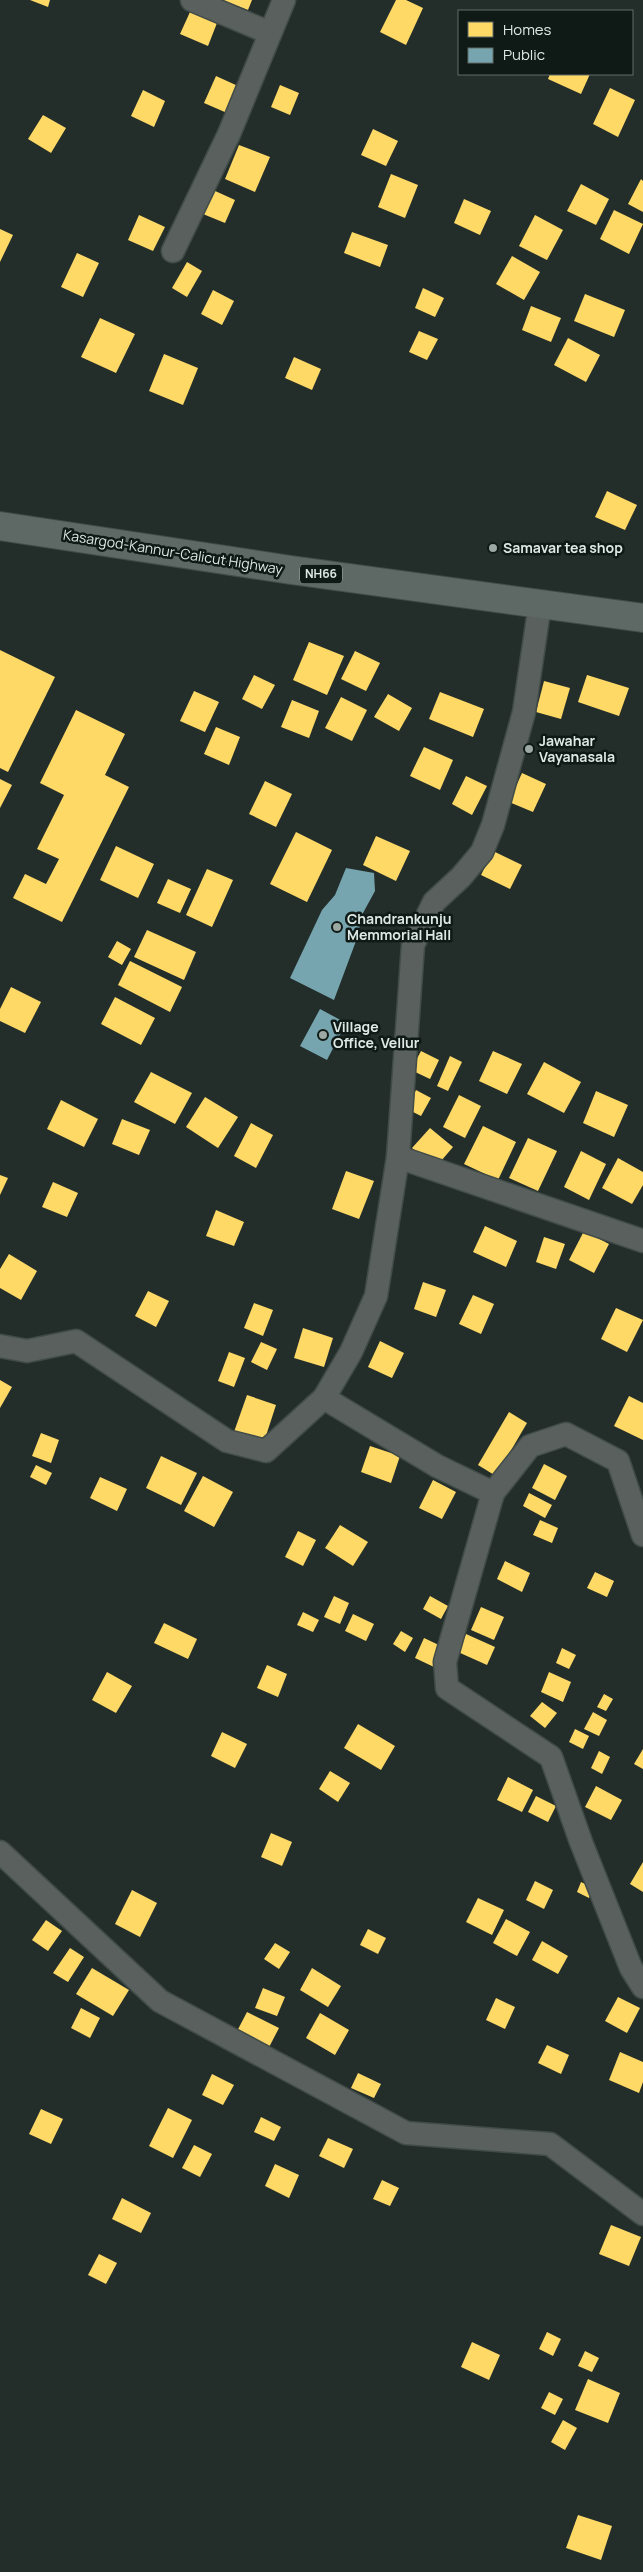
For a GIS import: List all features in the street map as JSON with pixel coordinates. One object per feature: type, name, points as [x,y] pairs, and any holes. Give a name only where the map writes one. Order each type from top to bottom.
[{"type":"highway","name":"Kasargod-Kannur-Calicut Highway","points":[[0,526],[281,568],[643,618]]},
{"type":"street","points":[[192,0],[270,33]]},
{"type":"street","points":[[173,251],[228,134],[284,0]]},
{"type":"street","points":[[0,1346],[28,1350],[76,1341],[227,1441],[266,1451],[324,1398],[351,1352],[376,1296],[398,1158],[413,945],[434,902],[461,877],[482,852],[493,825],[524,712],[540,604]]},
{"type":"street","points":[[398,1158],[643,1241]]},
{"type":"street","points":[[324,1398],[436,1466],[493,1493]]},
{"type":"street","points":[[643,1535],[618,1461],[566,1434],[530,1446],[493,1493],[445,1662],[447,1688],[551,1757],[581,1842],[631,1968],[643,1987]]},
{"type":"street","points":[[0,1852],[160,2001],[406,2132],[550,2144],[643,2214]]},
{"type":"building: Homes","points":[[30,0],[50,0],[48,7]]},
{"type":"building: Homes","points":[[222,0],[252,0],[248,10]]},
{"type":"building: Homes","points":[[396,0],[406,0],[423,8],[406,45],[380,32]]},
{"type":"building: Homes","points":[[190,12],[217,23],[208,46],[180,34]]},
{"type":"building: Homes","points":[[550,75],[590,75],[581,94],[548,79]]},
{"type":"building: Homes","points":[[216,76],[238,86],[227,113],[204,103]]},
{"type":"building: Homes","points":[[280,85],[299,93],[290,115],[271,107]]},
{"type":"building: Homes","points":[[610,88],[635,100],[618,137],[593,124]]},
{"type":"building: Homes","points":[[143,90],[165,101],[154,127],[131,116]]},
{"type":"building: Homes","points":[[43,115],[66,128],[51,153],[28,139]]},
{"type":"building: Homes","points":[[373,129],[398,141],[386,166],[361,155]]},
{"type":"building: Homes","points":[[239,145],[270,157],[255,192],[225,179]]},
{"type":"building: Homes","points":[[391,174],[418,185],[405,218],[378,207]]},
{"type":"building: Homes","points":[[641,179],[643,181],[643,212],[628,204]]},
{"type":"building: Homes","points":[[581,184],[609,199],[596,225],[567,211]]},
{"type":"building: Homes","points":[[213,190],[235,200],[225,223],[203,214]]},
{"type":"building: Homes","points":[[464,199],[491,211],[480,235],[454,223]]},
{"type":"building: Homes","points":[[614,210],[643,224],[629,254],[600,239]]},
{"type":"building: Homes","points":[[139,215],[165,227],[153,251],[128,240]]},
{"type":"building: Homes","points":[[535,215],[563,230],[547,260],[519,246]]},
{"type":"building: Homes","points":[[0,229],[13,235],[0,262]]},
{"type":"building: Homes","points":[[352,232],[388,245],[380,267],[344,253]]},
{"type":"building: Homes","points":[[77,253],[99,263],[83,297],[61,287]]},
{"type":"building: Homes","points":[[512,256],[540,272],[524,300],[496,284]]},
{"type":"building: Homes","points":[[187,262],[202,271],[187,297],[172,288]]},
{"type":"building: Homes","points":[[423,288],[444,298],[435,317],[415,308]]},
{"type":"building: Homes","points":[[213,290],[234,301],[222,325],[201,314]]},
{"type":"building: Homes","points":[[585,294],[625,310],[614,337],[574,321]]},
{"type":"building: Homes","points":[[531,306],[561,318],[551,342],[522,330]]},
{"type":"building: Homes","points":[[100,318],[135,334],[116,373],[81,357]]},
{"type":"building: Homes","points":[[419,331],[438,339],[427,360],[409,352]]},
{"type":"building: Homes","points":[[568,338],[600,355],[586,382],[554,365]]},
{"type":"building: Homes","points":[[164,354],[198,368],[183,405],[149,391]]},
{"type":"building: Homes","points":[[294,357],[321,369],[312,390],[285,378]]},
{"type":"building: Homes","points":[[607,491],[637,505],[625,530],[595,517]]},
{"type":"building: Homes","points":[[309,642],[344,656],[327,695],[293,680]]},
{"type":"building: Homes","points":[[0,650],[55,677],[8,772],[0,768]]},
{"type":"building: Homes","points":[[355,651],[380,663],[366,691],[341,679]]},
{"type":"building: Homes","points":[[254,675],[275,685],[262,709],[242,699]]},
{"type":"building: Homes","points":[[587,675],[629,688],[619,716],[578,702]]},
{"type":"building: Homes","points":[[544,681],[570,688],[561,719],[536,712]]},
{"type":"building: Homes","points":[[194,691],[219,702],[205,732],[180,721]]},
{"type":"building: Homes","points":[[440,692],[484,709],[473,737],[429,719]]},
{"type":"building: Homes","points":[[388,694],[412,708],[399,731],[374,717]]},
{"type":"building: Homes","points":[[341,697],[367,710],[352,741],[325,728]]},
{"type":"building: Homes","points":[[292,700],[319,711],[309,738],[281,727]]},
{"type":"building: Homes","points":[[76,710],[125,734],[105,775],[129,787],[62,922],[13,898],[25,874],[46,884],[59,859],[37,849],[64,795],[40,783]]},
{"type":"building: Homes","points":[[216,727],[240,737],[229,765],[204,754]]},
{"type":"building: Homes","points":[[424,747],[453,760],[440,790],[410,776]]},
{"type":"building: Homes","points":[[522,773],[546,784],[533,812],[509,802]]},
{"type":"building: Homes","points":[[466,776],[487,786],[472,815],[452,804]]},
{"type":"building: Homes","points":[[0,779],[12,785],[0,808]]},
{"type":"building: Homes","points":[[265,781],[292,794],[276,827],[249,814]]},
{"type":"building: Homes","points":[[296,832],[332,850],[307,902],[270,884]]},
{"type":"building: Homes","points":[[376,836],[410,851],[396,881],[363,865]]},
{"type":"building: Homes","points":[[116,846],[154,864],[138,898],[100,880]]},
{"type":"building: Homes","points":[[493,851],[522,865],[510,889],[481,875]]},
{"type":"building: Homes","points":[[207,869],[233,880],[212,927],[186,915]]},
{"type":"building: Homes","points":[[168,879],[191,889],[180,913],[157,903]]},
{"type":"building: Homes","points":[[147,930],[196,952],[184,980],[134,957]]},
{"type":"building: Homes","points":[[117,941],[131,949],[122,965],[108,957]]},
{"type":"building: Homes","points":[[130,961],[182,987],[170,1012],[118,985]]},
{"type":"building: Homes","points":[[11,987],[41,1002],[25,1033],[0,1021],[0,1009]]},
{"type":"building: Homes","points":[[115,997],[155,1018],[141,1045],[101,1024]]},
{"type":"building: Homes","points":[[421,1051],[439,1060],[430,1079],[411,1070]]},
{"type":"building: Homes","points":[[493,1051],[522,1064],[507,1094],[479,1081]]},
{"type":"building: Homes","points":[[450,1056],[462,1062],[448,1091],[437,1086]]},
{"type":"building: Homes","points":[[544,1062],[581,1082],[564,1113],[527,1094]]},
{"type":"building: Homes","points":[[151,1072],[192,1093],[175,1124],[134,1102]]},
{"type":"building: Homes","points":[[416,1090],[431,1098],[421,1116],[407,1109]]},
{"type":"building: Homes","points":[[596,1091],[628,1105],[614,1137],[583,1123]]},
{"type":"building: Homes","points":[[459,1095],[481,1106],[465,1138],[443,1127]]},
{"type":"building: Homes","points":[[205,1097],[238,1117],[218,1148],[186,1127]]},
{"type":"building: Homes","points":[[61,1100],[98,1119],[84,1147],[47,1129]]},
{"type":"building: Homes","points":[[122,1119],[150,1130],[139,1155],[112,1144]]},
{"type":"building: Homes","points":[[251,1123],[273,1135],[256,1168],[234,1156]]},
{"type":"building: Homes","points":[[483,1126],[516,1142],[498,1180],[464,1164]]},
{"type":"building: Homes","points":[[430,1128],[453,1147],[435,1168],[412,1148]]},
{"type":"building: Homes","points":[[528,1138],[557,1151],[538,1191],[509,1178]]},
{"type":"building: Homes","points":[[581,1151],[606,1164],[589,1200],[564,1187]]},
{"type":"building: Homes","points":[[618,1158],[643,1172],[643,1185],[632,1204],[602,1188]]},
{"type":"building: Homes","points":[[346,1171],[374,1181],[359,1219],[332,1209]]},
{"type":"building: Homes","points":[[0,1175],[8,1178],[0,1195]]},
{"type":"building: Homes","points":[[53,1182],[78,1193],[67,1217],[42,1207]]},
{"type":"building: Homes","points":[[216,1210],[244,1222],[234,1246],[206,1236]]},
{"type":"building: Homes","points":[[485,1226],[517,1241],[506,1267],[473,1252]]},
{"type":"building: Homes","points":[[584,1231],[609,1244],[594,1273],[569,1260]]},
{"type":"building: Homes","points":[[544,1237],[565,1244],[556,1269],[536,1262]]},
{"type":"building: Homes","points":[[9,1254],[37,1271],[21,1300],[0,1288],[0,1269]]},
{"type":"building: Homes","points":[[423,1282],[446,1290],[436,1317],[414,1309]]},
{"type":"building: Homes","points":[[148,1291],[169,1301],[156,1327],[135,1316]]},
{"type":"building: Homes","points":[[473,1295],[494,1304],[481,1334],[459,1324]]},
{"type":"building: Homes","points":[[254,1303],[273,1310],[263,1336],[244,1328]]},
{"type":"building: Homes","points":[[616,1308],[643,1320],[627,1352],[601,1339]]},
{"type":"building: Homes","points":[[303,1328],[333,1338],[324,1367],[294,1358]]},
{"type":"building: Homes","points":[[380,1341],[404,1353],[392,1378],[368,1367]]},
{"type":"building: Homes","points":[[261,1342],[277,1349],[267,1370],[251,1362]]},
{"type":"building: Homes","points":[[229,1352],[245,1358],[234,1387],[218,1381]]},
{"type":"building: Homes","points":[[0,1380],[12,1387],[0,1408]]},
{"type":"building: Homes","points":[[247,1395],[276,1405],[264,1442],[234,1432]]},
{"type":"building: Homes","points":[[629,1396],[643,1403],[643,1440],[614,1426]]},
{"type":"building: Homes","points":[[509,1412],[527,1423],[496,1476],[478,1465]]},
{"type":"building: Homes","points":[[41,1433],[59,1440],[51,1463],[32,1456]]},
{"type":"building: Homes","points":[[370,1446],[400,1456],[391,1483],[361,1472]]},
{"type":"building: Homes","points":[[161,1456],[197,1473],[181,1505],[146,1488]]},
{"type":"building: Homes","points":[[544,1464],[567,1476],[555,1500],[532,1488]]},
{"type":"building: Homes","points":[[36,1465],[52,1473],[46,1485],[30,1477]]},
{"type":"building: Homes","points":[[203,1476],[233,1492],[214,1527],[184,1511]]},
{"type":"building: Homes","points":[[100,1477],[127,1489],[117,1511],[90,1498]]},
{"type":"building: Homes","points":[[433,1480],[456,1492],[442,1519],[419,1508]]},
{"type":"building: Homes","points":[[529,1493],[552,1505],[545,1518],[523,1506]]},
{"type":"building: Homes","points":[[540,1520],[558,1528],[552,1543],[533,1535]]},
{"type":"building: Homes","points":[[340,1525],[368,1542],[353,1566],[325,1548]]},
{"type":"building: Homes","points":[[298,1531],[316,1540],[303,1566],[285,1557]]},
{"type":"building: Homes","points":[[505,1561],[530,1573],[522,1592],[497,1579]]},
{"type":"building: Homes","points":[[595,1572],[614,1581],[607,1597],[587,1588]]},
{"type":"building: Homes","points":[[334,1596],[349,1603],[340,1624],[324,1617]]},
{"type":"building: Homes","points":[[430,1596],[448,1606],[441,1619],[423,1609]]},
{"type":"building: Homes","points":[[481,1607],[504,1617],[494,1640],[471,1630]]},
{"type":"building: Homes","points":[[303,1612],[319,1620],[313,1632],[297,1625]]},
{"type":"building: Homes","points":[[353,1614],[374,1624],[366,1641],[345,1631]]},
{"type":"building: Homes","points":[[164,1623],[197,1639],[188,1659],[154,1643]]},
{"type":"building: Homes","points":[[401,1631],[413,1638],[405,1652],[393,1644]]},
{"type":"building: Homes","points":[[466,1634],[495,1647],[487,1665],[458,1652]]},
{"type":"building: Homes","points":[[424,1638],[443,1647],[434,1667],[415,1658]]},
{"type":"building: Homes","points":[[562,1648],[576,1655],[569,1669],[556,1663]]},
{"type":"building: Homes","points":[[267,1665],[287,1674],[278,1697],[257,1688]]},
{"type":"building: Homes","points":[[107,1672],[132,1686],[116,1713],[92,1700]]},
{"type":"building: Homes","points":[[549,1672],[571,1682],[563,1702],[541,1692]]},
{"type":"building: Homes","points":[[604,1694],[613,1699],[606,1711],[597,1707]]},
{"type":"building: Homes","points":[[542,1702],[557,1713],[545,1728],[530,1716]]},
{"type":"building: Homes","points":[[593,1712],[607,1720],[599,1736],[584,1729]]},
{"type":"building: Homes","points":[[358,1724],[395,1746],[381,1770],[344,1748]]},
{"type":"building: Homes","points":[[575,1729],[589,1736],[583,1749],[569,1742]]},
{"type":"building: Homes","points":[[222,1732],[247,1744],[235,1768],[211,1756]]},
{"type":"building: Homes","points":[[643,1749],[643,1769],[634,1764]]},
{"type":"building: Homes","points":[[599,1751],[610,1757],[602,1774],[591,1768]]},
{"type":"building: Homes","points":[[330,1771],[350,1783],[338,1802],[319,1789]]},
{"type":"building: Homes","points":[[508,1777],[533,1790],[522,1812],[497,1800]]},
{"type":"building: Homes","points":[[596,1786],[622,1800],[611,1820],[585,1807]]},
{"type":"building: Homes","points":[[536,1796],[556,1806],[548,1822],[528,1812]]},
{"type":"building: Homes","points":[[271,1833],[292,1842],[282,1866],[261,1857]]},
{"type":"building: Homes","points":[[643,1862],[643,1892],[630,1884]]},
{"type":"building: Homes","points":[[535,1881],[553,1890],[544,1909],[526,1900]]},
{"type":"building: Homes","points":[[581,1882],[593,1888],[589,1898],[577,1892]]},
{"type":"building: Homes","points":[[132,1890],[157,1903],[140,1937],[115,1924]]},
{"type":"building: Homes","points":[[478,1898],[504,1910],[492,1935],[466,1922]]},
{"type":"building: Homes","points":[[506,1919],[530,1932],[517,1956],[493,1943]]},
{"type":"building: Homes","points":[[46,1920],[62,1931],[48,1951],[32,1940]]},
{"type":"building: Homes","points":[[368,1929],[386,1938],[378,1954],[360,1945]]},
{"type":"building: Homes","points":[[542,1941],[568,1956],[558,1974],[532,1960]]},
{"type":"building: Homes","points":[[275,1943],[290,1952],[279,1969],[264,1959]]},
{"type":"building: Homes","points":[[70,1948],[84,1957],[68,1982],[53,1973]]},
{"type":"building: Homes","points":[[92,1968],[129,1990],[113,2016],[76,1994]]},
{"type":"building: Homes","points":[[312,1968],[341,1986],[328,2007],[300,1990]]},
{"type":"building: Homes","points":[[263,1988],[285,1997],[277,2016],[255,2008]]},
{"type":"building: Homes","points":[[618,1997],[640,2008],[627,2033],[605,2021]]},
{"type":"building: Homes","points":[[496,1998],[515,2007],[505,2029],[486,2020]]},
{"type":"building: Homes","points":[[81,2008],[100,2018],[90,2038],[71,2028]]},
{"type":"building: Homes","points":[[247,2012],[279,2028],[266,2053],[234,2037]]},
{"type":"building: Homes","points":[[320,2013],[349,2030],[335,2055],[306,2038]]},
{"type":"building: Homes","points":[[547,2045],[569,2055],[561,2074],[538,2063]]},
{"type":"building: Homes","points":[[620,2052],[643,2062],[643,2082],[639,2093],[609,2080]]},
{"type":"building: Homes","points":[[358,2073],[381,2084],[374,2098],[351,2088]]},
{"type":"building: Homes","points":[[212,2074],[234,2085],[223,2105],[202,2095]]},
{"type":"building: Homes","points":[[168,2108],[192,2120],[173,2158],[149,2146]]},
{"type":"building: Homes","points":[[41,2109],[63,2119],[51,2144],[29,2134]]},
{"type":"building: Homes","points":[[261,2117],[281,2127],[274,2141],[254,2132]]},
{"type":"building: Homes","points":[[328,2138],[353,2149],[344,2168],[319,2156]]},
{"type":"building: Homes","points":[[194,2145],[212,2154],[200,2177],[182,2168]]},
{"type":"building: Homes","points":[[275,2164],[299,2175],[289,2198],[265,2186]]},
{"type":"building: Homes","points":[[382,2180],[399,2188],[390,2206],[373,2199]]},
{"type":"building: Homes","points":[[122,2198],[151,2213],[141,2233],[112,2219]]},
{"type":"building: Homes","points":[[611,2225],[641,2237],[629,2266],[599,2254]]},
{"type":"building: Homes","points":[[99,2254],[117,2263],[106,2284],[88,2275]]},
{"type":"building: Homes","points":[[547,2332],[561,2339],[553,2356],[539,2349]]},
{"type":"building: Homes","points":[[472,2342],[500,2355],[489,2380],[461,2367]]},
{"type":"building: Homes","points":[[585,2351],[599,2358],[592,2372],[578,2366]]},
{"type":"building: Homes","points":[[588,2379],[620,2393],[608,2423],[575,2410]]},
{"type":"building: Homes","points":[[549,2392],[563,2399],[555,2415],[541,2408]]},
{"type":"building: Homes","points":[[563,2420],[577,2428],[565,2450],[551,2442]]},
{"type":"building: Homes","points":[[578,2515],[612,2526],[601,2560],[566,2548]]},
{"type":"building: Public","name":"Chandrankunju Memmorial Hall","points":[[346,868],[374,873],[375,891],[363,913],[356,941],[334,1000],[290,978],[322,910],[335,895]]},
{"type":"building: Public","name":"Village Office, Vellur","points":[[320,1009],[346,1023],[327,1060],[300,1046]]},
{"type":"place","name":"Samavar tea shop","points":[[493,548]]},
{"type":"place","name":"Jawahar Vayanasala","points":[[529,749]]},
{"type":"place","name":"Chandrankunju Memmorial Hall","points":[[337,927]]},
{"type":"place","name":"Village Office, Vellur","points":[[323,1035]]}]
